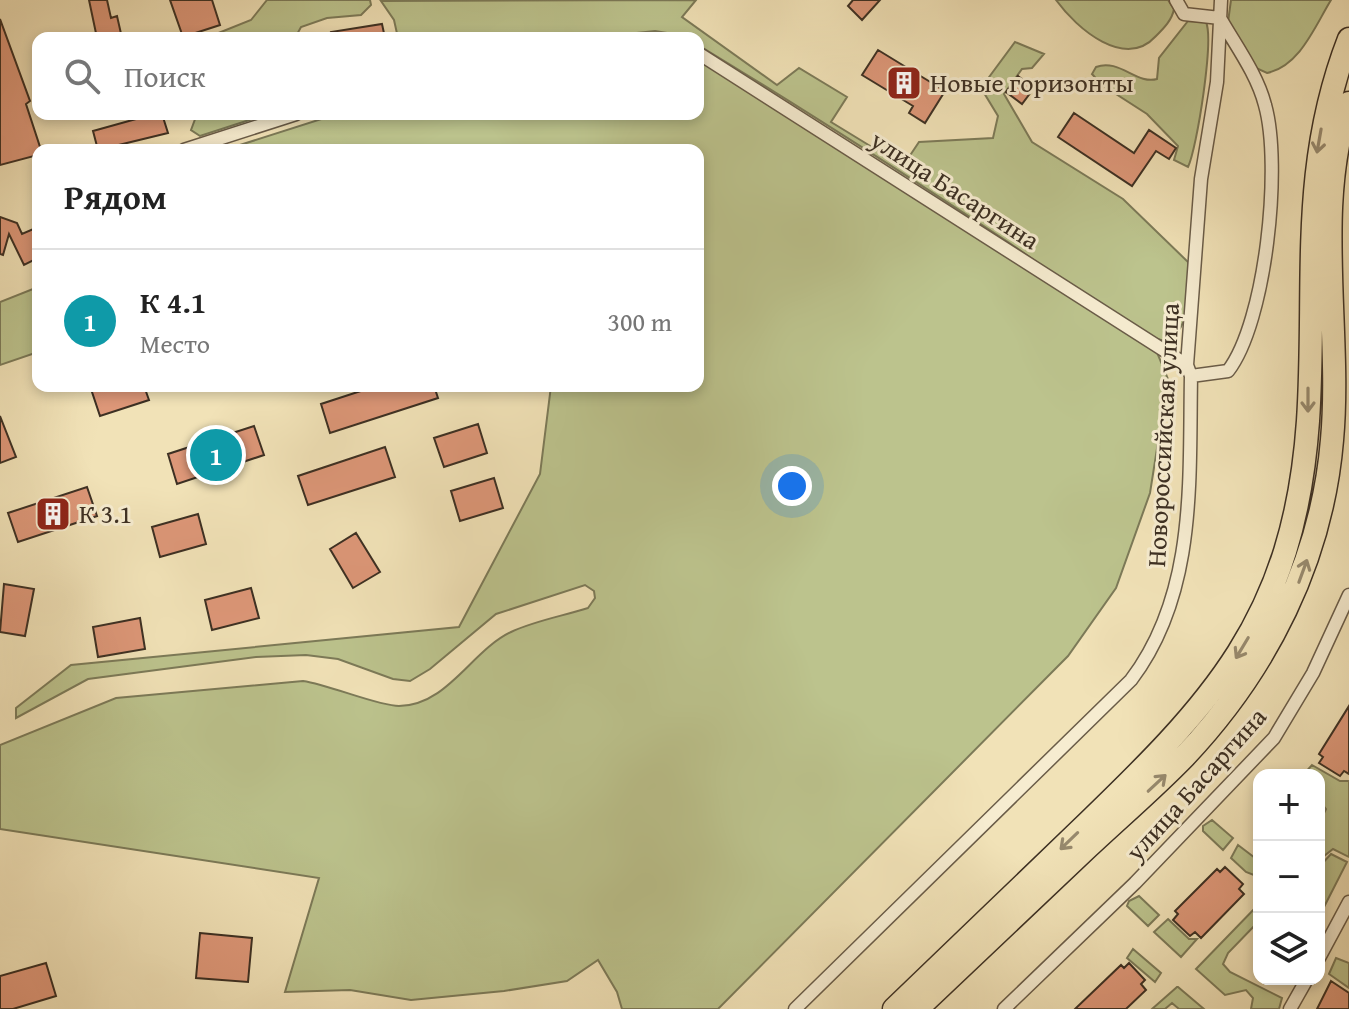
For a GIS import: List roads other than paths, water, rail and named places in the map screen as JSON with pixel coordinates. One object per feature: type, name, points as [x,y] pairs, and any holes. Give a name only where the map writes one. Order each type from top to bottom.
[{"type":"highway","points":[[894,1009],[1170,743],[1219,685],[1239,654],[1275,581],[1302,491],[1308,417],[1309,273],[1315,167],[1332,86],[1349,39]]},
{"type":"highway","points":[[917,1009],[1185,756],[1229,703],[1279,626],[1314,539],[1331,458],[1334,418],[1330,265],[1336,166],[1349,103]]},
{"type":"street","points":[[1176,0],[1184,14],[1220,18],[1261,91],[1274,169],[1259,292],[1246,343],[1228,371],[1189,370]]},
{"type":"street","name":"Новороссийская улица","points":[[795,1009],[924,887],[1131,680],[1151,654],[1168,617],[1176,588],[1187,500],[1189,370],[1201,179],[1217,82],[1221,0]]},
{"type":"street","name":"улица Басаргина","points":[[704,57],[1189,370]]},
{"type":"street","points":[[203,144],[277,120]]},
{"type":"street","name":"улица Басаргина","points":[[1004,1009],[1145,874],[1274,738],[1313,673],[1349,595]]},
{"type":"street","points":[[1325,947],[1349,902]]},
{"type":"street","points":[[1290,1009],[1304,985]]},
{"type":"place","name":"Новые горизонты","points":[[904,83]]},
{"type":"place","name":"К 4.1","points":[[216,455]]},
{"type":"place","name":"К 3.1","points":[[53,514]]}]
